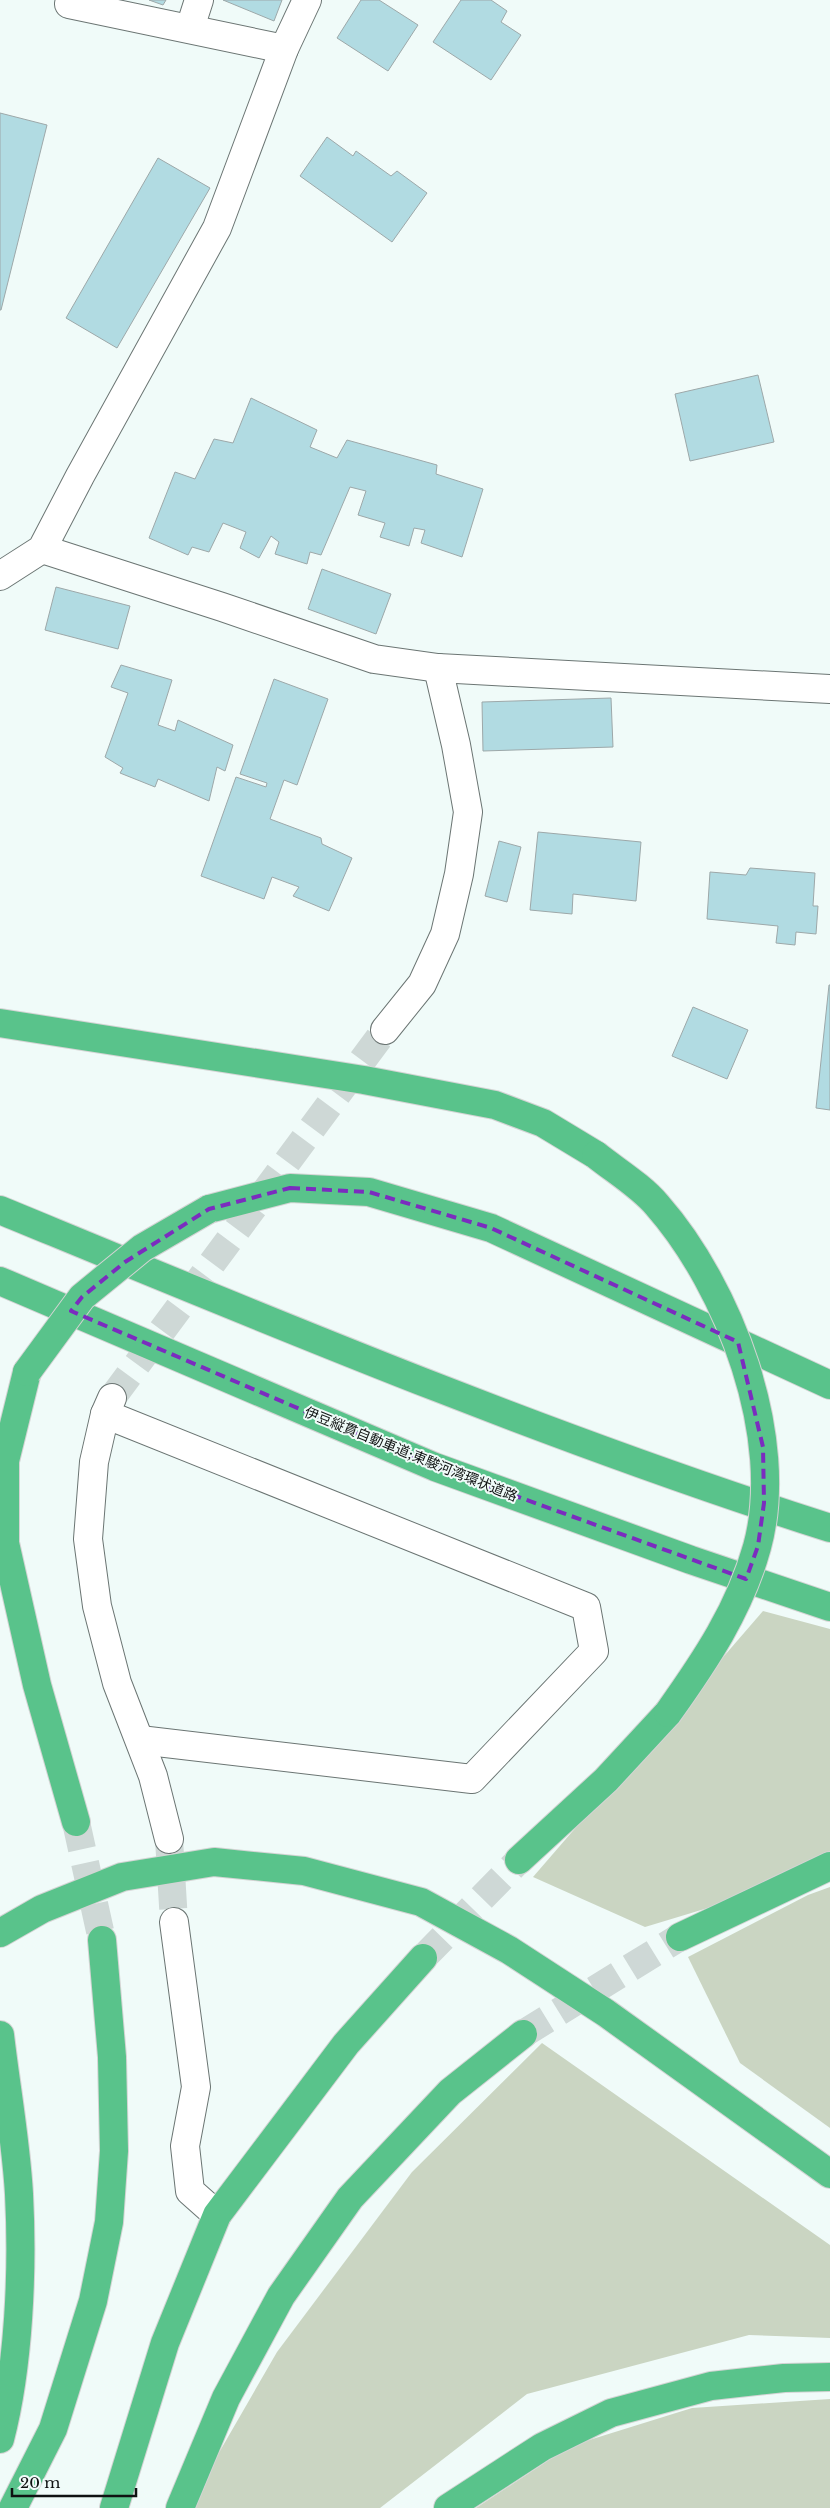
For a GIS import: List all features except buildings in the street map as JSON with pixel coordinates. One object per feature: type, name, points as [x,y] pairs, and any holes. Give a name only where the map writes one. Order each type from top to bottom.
[{"type":"highway","points":[[0,1023],[364,1080],[495,1105],[543,1123],[596,1155],[657,1204],[696,1258],[732,1326],[753,1392],[763,1447],[764,1503],[758,1546],[740,1596],[711,1653],[668,1713],[606,1780],[519,1860]]},
{"type":"highway","points":[[76,1822],[37,1684],[5,1543],[6,1461],[27,1372],[82,1297],[142,1248],[209,1209],[290,1188],[369,1192],[491,1228],[830,1385]]},
{"type":"highway","points":[[0,1210],[379,1366],[726,1494],[830,1528]]},
{"type":"highway","name":"伊豆縦貫自動車道;東駿河湾環状道路","points":[[0,1281],[435,1467],[690,1560],[830,1607]]},
{"type":"highway","points":[[0,1933],[42,1909],[122,1877],[214,1862],[304,1870],[421,1902],[508,1950],[606,2013],[830,2174]]},
{"type":"highway","points":[[680,1937],[830,1866]]},
{"type":"highway","points":[[13,2508],[53,2429],[93,2301],[109,2222],[114,2151],[112,2057],[102,1940]]},
{"type":"highway","points":[[114,2508],[165,2343],[217,2214],[346,2044],[424,1958]]},
{"type":"highway","points":[[180,2508],[226,2398],[281,2296],[350,2198],[450,2092],[523,2034]]},
{"type":"highway","points":[[0,2035],[19,2193],[19,2285],[8,2406],[0,2439]]},
{"type":"highway","points":[[448,2508],[542,2447],[611,2413],[710,2386],[784,2378],[830,2377]]},
{"type":"street","points":[[70,0],[69,4],[284,49]]},
{"type":"street","points":[[190,28],[199,0]]},
{"type":"street","points":[[0,576],[42,549],[80,476],[217,228],[284,49],[307,0]]},
{"type":"street","points":[[42,549],[222,606],[374,658],[438,668],[830,689]]},
{"type":"street","points":[[385,1030],[422,984],[445,934],[459,874],[468,812],[456,745],[438,668]]},
{"type":"street","points":[[140,1740],[472,1780],[594,1651],[586,1608],[108,1406],[94,1462],[88,1539],[97,1606],[117,1683],[153,1776],[169,1839]]},
{"type":"street","points":[[174,1922],[196,2087],[185,2146],[190,2191],[217,2214]]},
{"type":"highlighted area","points":[[290,1188],[369,1192],[491,1228],[738,1342],[763,1447],[764,1503],[758,1546],[746,1579],[435,1467],[71,1311],[82,1297],[125,1262],[209,1209]]},
{"type":"green space","points":[[763,1611],[830,1629],[830,1871],[645,1927],[533,1877]]},
{"type":"green space","points":[[830,1887],[830,2128],[740,2063],[688,1957],[808,1895]]},
{"type":"green space","points":[[542,2043],[830,2245],[830,2338],[749,2335],[527,2394],[380,2508],[194,2508],[202,2482],[277,2352],[412,2172]]},
{"type":"green space","points":[[830,2399],[830,2508],[476,2508],[570,2446],[692,2408]]},
{"type":"tunnel","points":[[112,1398],[385,1030]]},
{"type":"tunnel","points":[[76,1822],[102,1940]]},
{"type":"tunnel","points":[[169,1839],[174,1922]]},
{"type":"tunnel","points":[[423,1958],[519,1860]]},
{"type":"tunnel","points":[[523,2034],[680,1937]]}]
